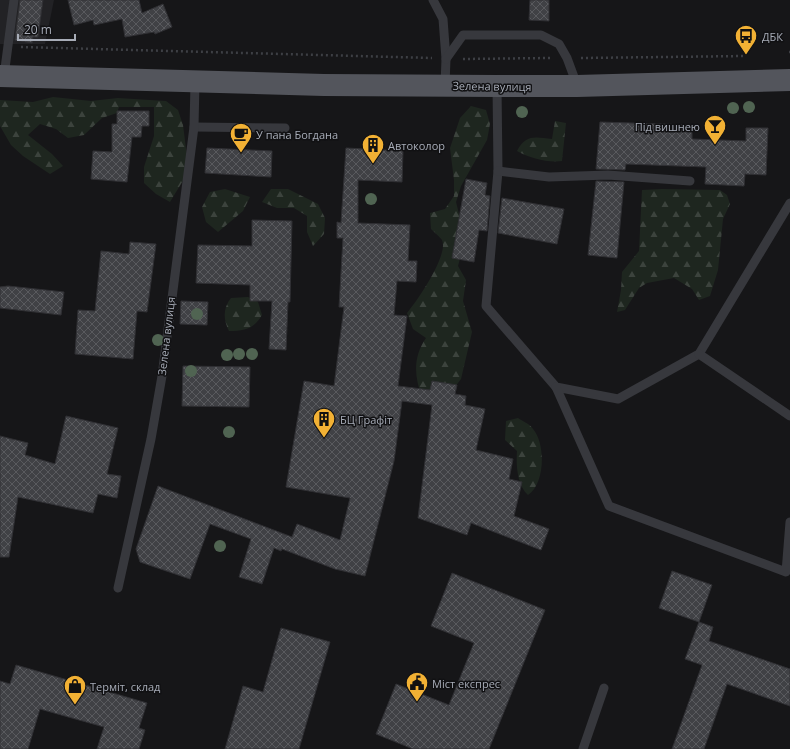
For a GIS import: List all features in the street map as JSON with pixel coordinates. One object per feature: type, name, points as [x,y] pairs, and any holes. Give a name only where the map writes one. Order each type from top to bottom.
[{"type":"main road","name":"Зелена вулиця","points":[[2,76],[324,85],[497,86],[577,86],[790,80]]},
{"type":"lane","points":[[2,76],[9,46],[14,0]]},
{"type":"lane","points":[[433,0],[443,19],[446,59],[445,85]]},
{"type":"lane","points":[[446,59],[463,35],[541,35],[559,44],[577,86]]},
{"type":"lane","name":"Зелена вулиця","points":[[118,588],[151,439],[162,376],[194,127],[195,82]]},
{"type":"lane","points":[[497,86],[498,171],[486,306],[556,388],[609,506],[786,572],[790,522]]},
{"type":"lane","points":[[194,127],[285,128]]},
{"type":"lane","points":[[498,171],[549,177],[608,175],[690,181]]},
{"type":"lane","points":[[556,388],[618,399],[700,354],[790,203]]},
{"type":"lane","points":[[700,354],[790,416]]},
{"type":"lane","points":[[583,749],[604,688]]},
{"type":"path","points":[[9,46],[446,59],[746,56]]},
{"type":"shaded area","points":[[0,0],[54,0],[45,44],[0,44]]},
{"type":"green space","points":[[53,97],[91,101],[118,98],[166,101],[178,110],[183,125],[187,157],[187,174],[170,202],[156,194],[144,183],[144,167],[154,136],[154,107],[119,107],[117,113],[102,118],[84,135],[68,138],[56,129],[40,124],[28,135],[52,154],[63,166],[50,174],[23,156],[11,145],[0,126],[0,100],[33,102]]},
{"type":"green space","points":[[471,106],[486,110],[490,124],[487,140],[461,186],[456,202],[464,234],[458,266],[466,280],[463,301],[472,332],[461,379],[451,392],[422,397],[417,382],[416,367],[419,352],[426,338],[413,329],[407,313],[431,278],[441,256],[443,247],[442,240],[431,229],[430,213],[445,209],[454,196],[454,180],[450,148],[460,118]]},
{"type":"green space","points":[[555,121],[566,123],[562,161],[539,159],[517,151],[528,139],[536,137],[552,139]]},
{"type":"green space","points":[[225,189],[250,197],[243,211],[218,232],[206,222],[202,207],[210,192]]},
{"type":"green space","points":[[271,189],[288,189],[318,204],[325,218],[324,234],[313,246],[307,232],[307,216],[294,208],[277,208],[262,202]]},
{"type":"green space","points":[[642,190],[720,190],[727,195],[730,204],[723,219],[718,270],[710,296],[699,300],[692,289],[674,278],[647,283],[639,288],[625,310],[617,312],[621,290],[622,272],[639,251]]},
{"type":"green space","points":[[248,297],[258,302],[262,315],[256,323],[244,330],[229,331],[225,318],[225,310],[228,302],[231,298]]},
{"type":"green space","points":[[518,418],[532,427],[540,444],[542,454],[542,464],[538,482],[534,490],[528,495],[524,491],[519,480],[517,451],[505,440],[506,421]]},
{"type":"building","points":[[20,0],[43,0],[38,37],[33,37],[32,43],[15,40]]},
{"type":"building","points":[[68,0],[139,0],[142,13],[163,4],[172,27],[155,34],[154,32],[125,37],[122,19],[94,25],[93,20],[74,25]]},
{"type":"building","points":[[530,0],[549,0],[549,21],[529,20]]},
{"type":"building","points":[[117,111],[149,111],[149,126],[142,126],[141,137],[132,137],[127,182],[91,179],[93,151],[112,152],[112,124],[117,124]]},
{"type":"building","points":[[600,122],[692,125],[692,139],[746,141],[746,128],[768,128],[766,175],[745,174],[744,186],[705,184],[706,167],[626,164],[625,170],[596,169]]},
{"type":"building","points":[[207,148],[272,151],[271,177],[205,173]]},
{"type":"building","points":[[346,148],[403,151],[402,182],[358,180],[358,223],[410,225],[408,261],[417,261],[416,282],[397,281],[394,315],[407,316],[398,386],[430,390],[432,381],[457,385],[455,394],[466,396],[465,405],[485,409],[476,450],[513,459],[509,479],[522,482],[514,516],[549,529],[541,550],[471,523],[467,535],[418,518],[432,405],[402,401],[394,461],[365,576],[335,569],[282,549],[281,551],[274,548],[262,584],[239,577],[251,539],[210,524],[190,579],[140,562],[136,549],[158,486],[292,537],[297,524],[340,540],[350,498],[286,487],[304,381],[334,386],[344,307],[339,307],[343,238],[337,238],[337,222],[341,223]]},
{"type":"building","points":[[466,179],[487,183],[485,195],[490,196],[487,231],[479,230],[474,262],[452,258]]},
{"type":"building","points":[[596,181],[624,182],[617,258],[588,255]]},
{"type":"building","points":[[502,198],[564,209],[557,244],[498,233]]},
{"type":"building","points":[[252,220],[292,221],[290,302],[288,302],[286,350],[269,349],[272,301],[250,301],[250,285],[196,283],[198,245],[252,246]]},
{"type":"building","points":[[130,242],[156,244],[147,312],[137,311],[133,359],[75,354],[78,310],[95,311],[101,251],[129,254]]},
{"type":"building","points":[[8,286],[64,292],[61,315],[0,308],[0,287]]},
{"type":"building","points":[[181,301],[208,302],[207,325],[180,324]]},
{"type":"building","points":[[183,366],[250,367],[249,407],[182,406]]},
{"type":"building","points":[[66,416],[118,428],[107,474],[121,476],[117,498],[98,494],[93,513],[18,497],[9,557],[0,557],[0,436],[28,443],[25,455],[55,464]]},
{"type":"building","points":[[672,571],[712,585],[699,622],[659,608]]},
{"type":"building","points":[[452,573],[545,610],[489,749],[413,749],[376,734],[396,684],[449,705],[474,643],[431,626]]},
{"type":"building","points":[[699,622],[713,627],[709,641],[790,669],[790,706],[727,684],[704,749],[672,749],[702,665],[685,659]]},
{"type":"building","points":[[281,628],[330,642],[299,749],[225,749],[243,686],[263,692]]},
{"type":"building","name":"Терміт, склад","points":[[16,665],[147,703],[139,728],[145,730],[139,749],[97,749],[104,727],[40,709],[28,749],[0,749],[0,681],[10,684]]},
{"type":"place","name":"ДБК","points":[[746,56]]},
{"type":"place","name":"Під вишнею","points":[[715,146]]},
{"type":"place","name":"У пана Богдана","points":[[241,154]]},
{"type":"place","name":"Автоколор","points":[[373,164]]},
{"type":"place","name":"БЦ Графіт","points":[[324,438]]},
{"type":"place","name":"Міст експрес","points":[[417,702]]},
{"type":"place","name":"Терміт, склад","points":[[75,706]]}]
